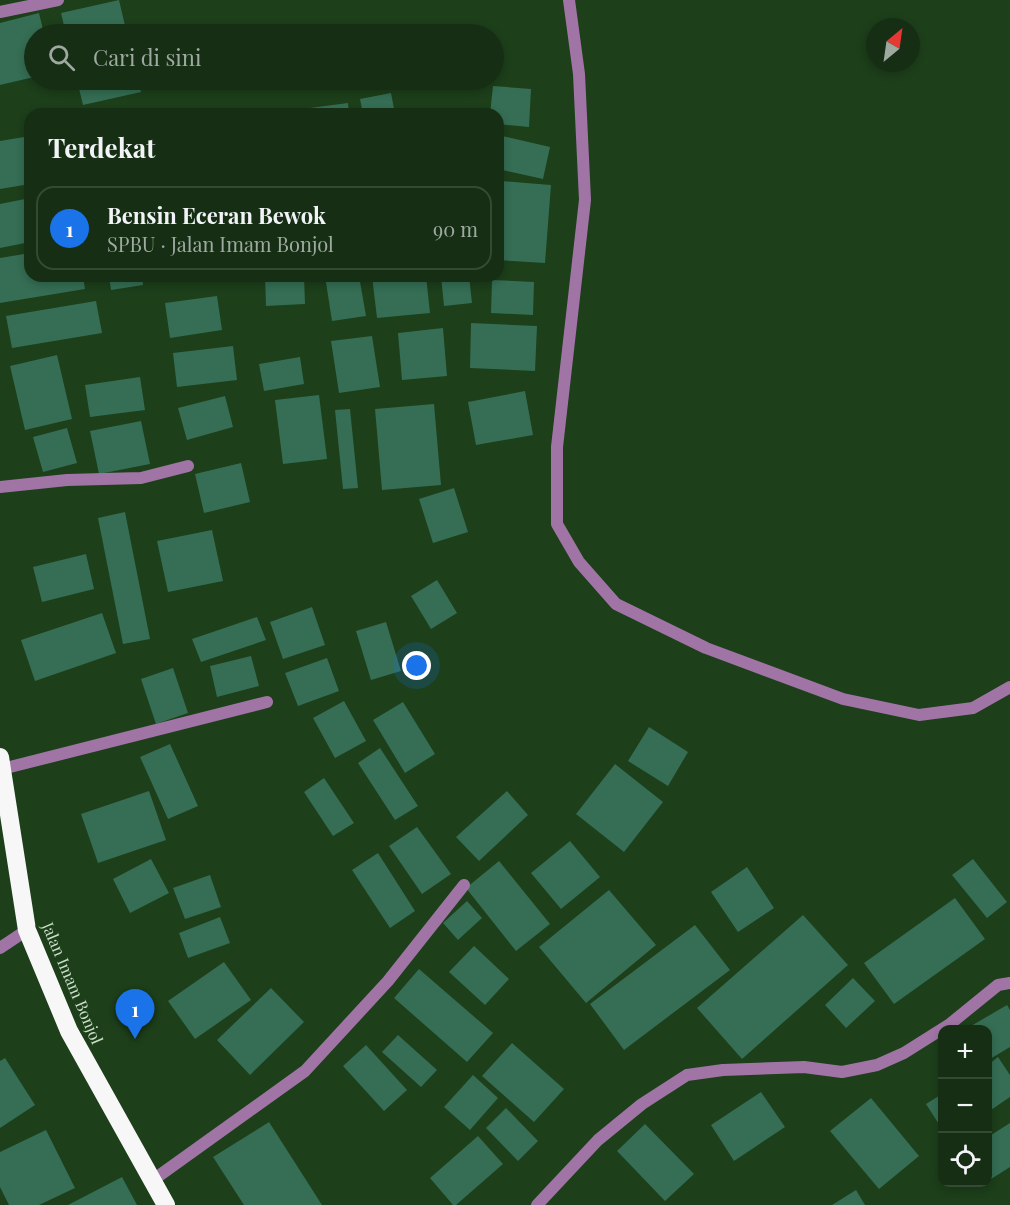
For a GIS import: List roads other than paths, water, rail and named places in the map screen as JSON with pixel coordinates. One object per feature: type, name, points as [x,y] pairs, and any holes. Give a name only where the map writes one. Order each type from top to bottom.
[{"type":"highway","name":"Jalan Imam Bonjol","points":[[1,763],[3,802],[27,930],[69,1030],[166,1205]]},
{"type":"street","points":[[0,12],[58,0]]},
{"type":"street","points":[[568,0],[579,74],[585,200],[558,447],[557,524],[579,562],[616,604],[706,648],[843,699],[919,715],[973,708],[1010,687]]},
{"type":"street","points":[[0,487],[67,480],[141,478],[188,466]]},
{"type":"street","points":[[1,763],[267,702]]},
{"type":"street","points":[[153,1180],[305,1071],[388,981],[464,885]]},
{"type":"street","points":[[0,948],[27,930]]},
{"type":"street","points":[[537,1205],[598,1140],[642,1104],[687,1075],[723,1070],[804,1067],[842,1072],[877,1065],[904,1053],[950,1024],[998,986],[1010,983]]},
{"type":"place","name":"Bensin Eceran Bewok","points":[[135,1039]]}]
